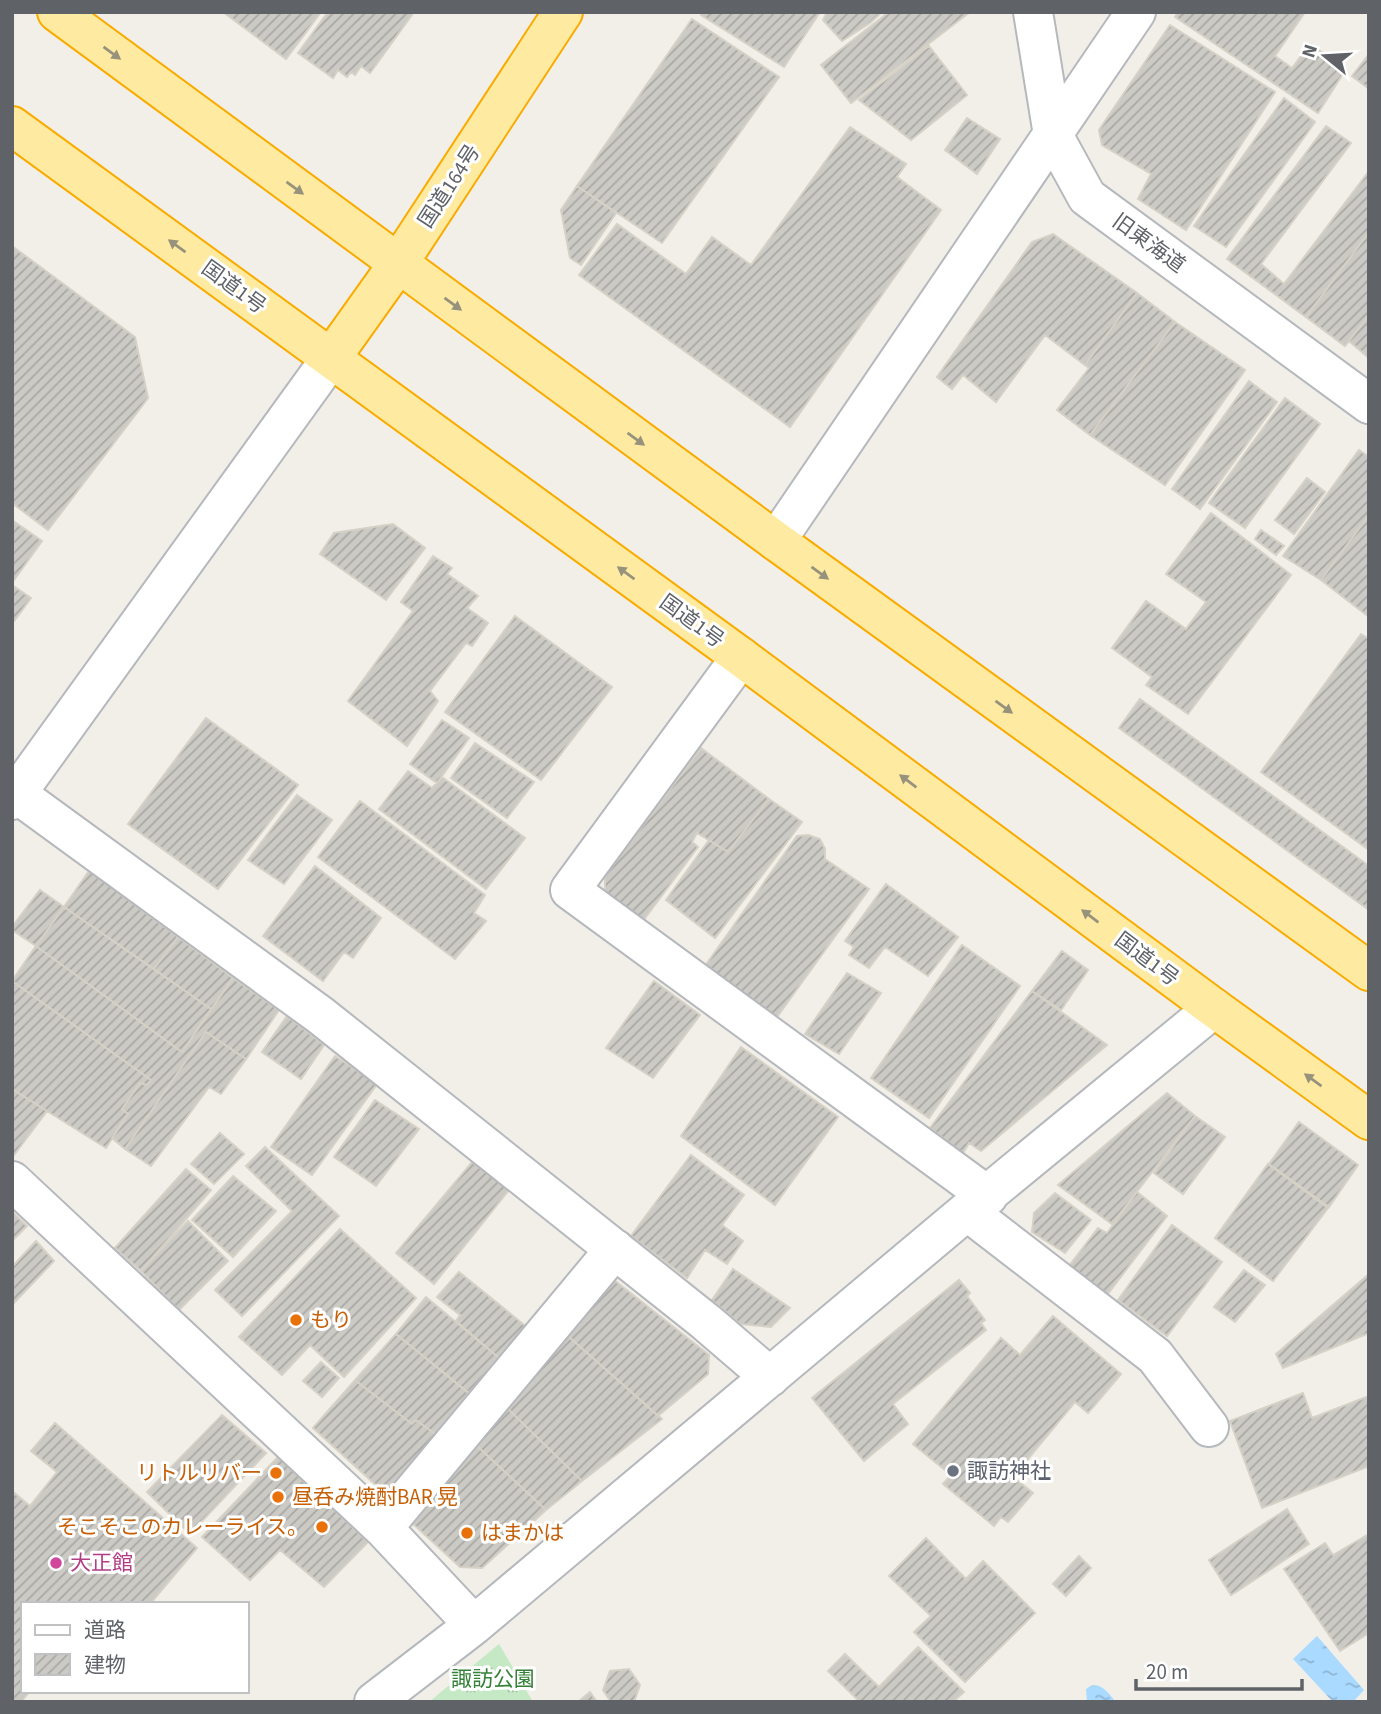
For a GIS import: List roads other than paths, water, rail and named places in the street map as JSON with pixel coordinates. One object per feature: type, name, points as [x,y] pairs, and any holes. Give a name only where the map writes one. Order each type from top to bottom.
[{"type":"highway","points":[[57,12],[776,541],[1369,971]]},
{"type":"highway","name":"国道164号","points":[[331,358],[398,264],[563,12]]},
{"type":"highway","name":"国道1号","points":[[12,126],[741,657],[1369,1120]]},
{"type":"street","name":"旧東海道","points":[[1033,12],[1053,135],[1087,197],[1369,404]]},
{"type":"street","points":[[776,541],[1136,12]]},
{"type":"street","points":[[331,358],[14,797],[320,1015],[706,1322],[769,1377]]},
{"type":"street","points":[[741,657],[570,890],[978,1204],[1155,1356],[1209,1427]]},
{"type":"street","points":[[373,1702],[474,1625],[1214,1008]]},
{"type":"street","points":[[12,1181],[383,1528],[474,1625]]},
{"type":"street","points":[[383,1528],[615,1250]]},
{"type":"water","points":[[1317,1636],[1364,1690],[1353,1702],[1333,1702],[1293,1659]]},
{"type":"water","points":[[1092,1685],[1103,1688],[1116,1702],[1087,1702],[1086,1689]]},
{"type":"place","name":"もり","points":[[296,1320]]},
{"type":"place","name":"諏訪神社","points":[[953,1471]]},
{"type":"place","name":"リトルリバー","points":[[276,1473]]},
{"type":"place","name":"昼呑み焼酎BAR 晃","points":[[278,1497]]},
{"type":"place","name":"そこそこのカレーライス。","points":[[322,1527]]},
{"type":"place","name":"はまかは","points":[[467,1533]]},
{"type":"place","name":"大正館","points":[[56,1563]]},
{"type":"park label","name":"諏訪公園","points":[[493,1679]]}]
